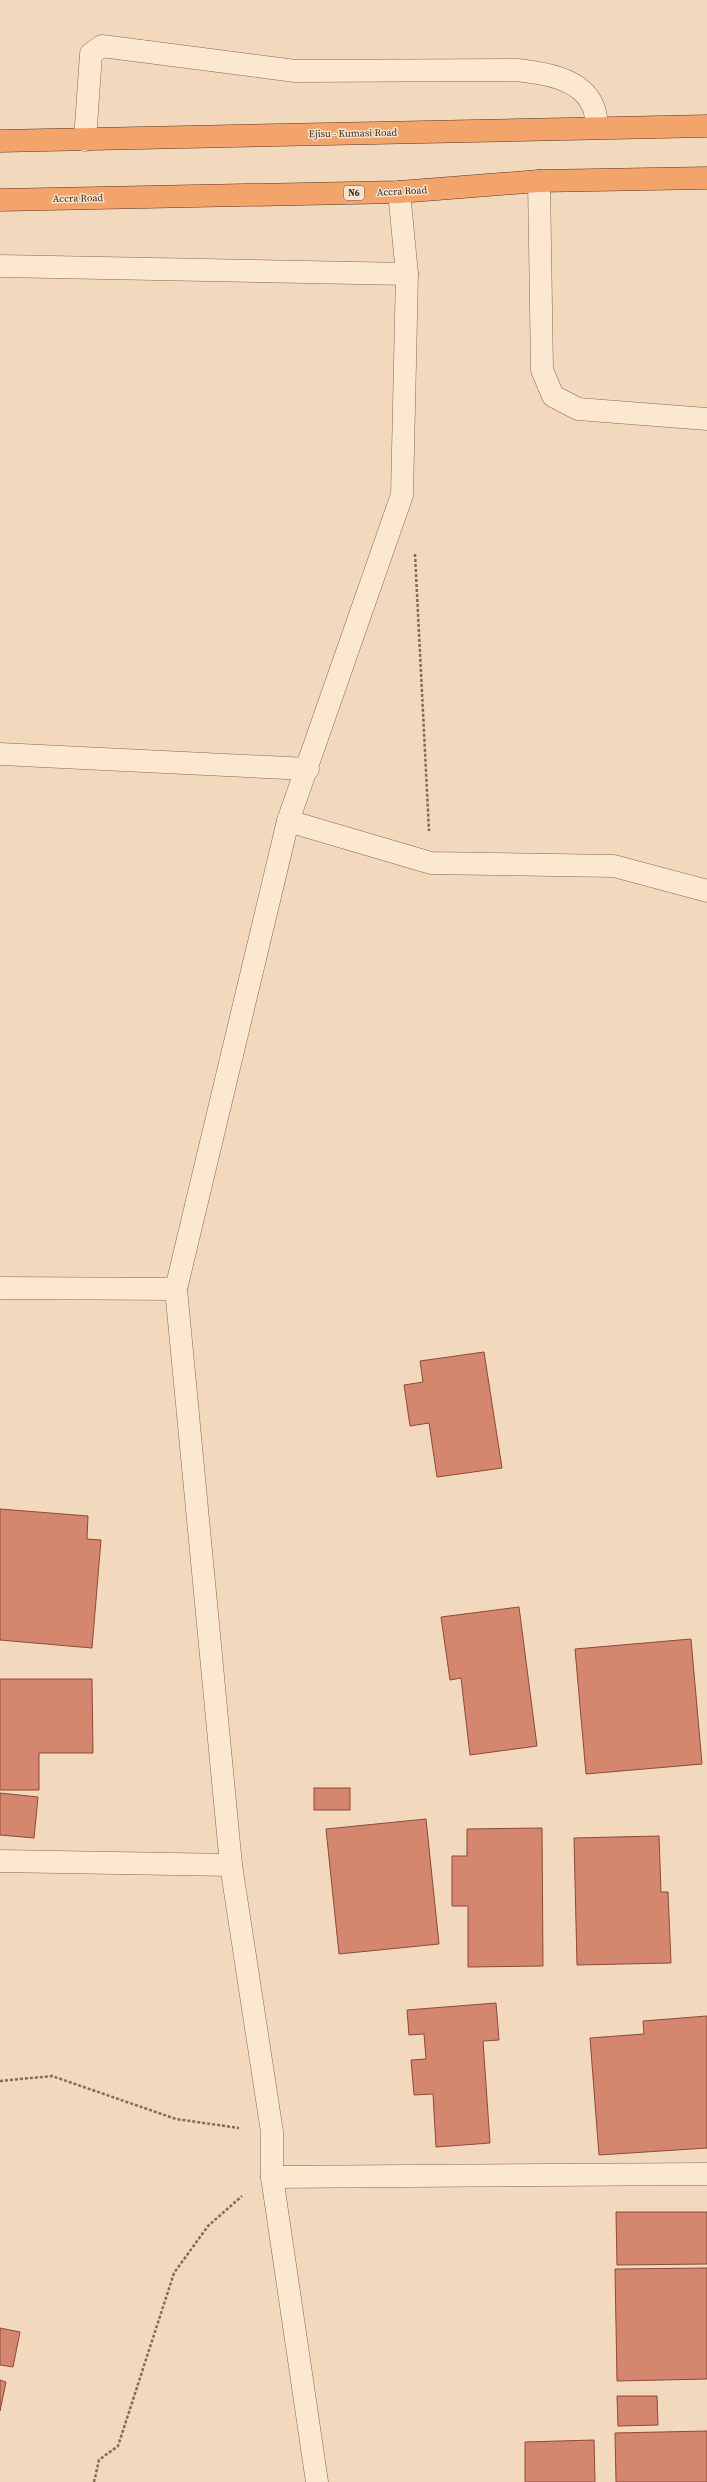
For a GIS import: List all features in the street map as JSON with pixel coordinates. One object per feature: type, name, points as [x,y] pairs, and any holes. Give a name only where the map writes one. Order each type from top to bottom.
[{"type":"highway","name":"Ejisu - Kumasi Road","points":[[0,141],[707,126]]},
{"type":"highway","name":"Accra Road","points":[[0,200],[399,192],[539,181],[707,178]]},
{"type":"street","points":[[85,140],[90,54],[102,46],[295,71],[517,70],[550,74],[583,91],[593,106],[598,128]]},
{"type":"street","points":[[539,181],[542,370],[553,396],[578,409],[707,419]]},
{"type":"street","points":[[317,2482],[272,2177],[272,2132],[231,1865],[176,1289],[288,821],[308,769],[402,495],[407,274],[399,192]]},
{"type":"street","points":[[0,266],[407,274]]},
{"type":"street","points":[[0,754],[308,769]]},
{"type":"street","points":[[288,821],[431,863],[614,866],[707,891]]},
{"type":"street","points":[[0,1288],[176,1289]]},
{"type":"street","points":[[0,1861],[231,1865]]},
{"type":"street","points":[[272,2177],[707,2174]]},
{"type":"path","points":[[414,547],[417,561],[431,863]]},
{"type":"path","points":[[0,2081],[52,2076],[176,2120],[272,2132]]},
{"type":"path","points":[[94,2482],[99,2460],[118,2446],[174,2273],[208,2226],[237,2200],[272,2177]]},
{"type":"building","points":[[484,1352],[502,1468],[437,1477],[429,1423],[410,1426],[404,1385],[423,1382],[420,1361]]},
{"type":"building","points":[[0,1509],[88,1516],[87,1539],[101,1540],[92,1648],[0,1640]]},
{"type":"building","points":[[519,1607],[537,1746],[470,1755],[461,1678],[450,1680],[441,1617]]},
{"type":"building","points":[[691,1639],[702,1764],[586,1774],[575,1649]]},
{"type":"building","points":[[0,1679],[92,1679],[93,1753],[39,1753],[39,1790],[0,1790]]},
{"type":"building","points":[[314,1788],[350,1788],[350,1810],[314,1810]]},
{"type":"building","points":[[0,1793],[38,1797],[34,1838],[0,1835]]},
{"type":"building","points":[[426,1819],[439,1944],[339,1954],[326,1829]]},
{"type":"building","points":[[542,1828],[543,1966],[468,1967],[468,1906],[452,1906],[452,1856],[467,1856],[467,1829]]},
{"type":"building","points":[[659,1836],[661,1892],[668,1892],[671,1963],[577,1965],[574,1838]]},
{"type":"building","points":[[496,2003],[499,2040],[483,2041],[490,2143],[436,2147],[433,2094],[414,2095],[411,2060],[426,2059],[424,2034],[409,2035],[407,2010]]},
{"type":"building","points":[[707,2016],[707,2148],[599,2155],[590,2038],[644,2034],[643,2021]]},
{"type":"building","points":[[616,2212],[707,2212],[707,2264],[617,2265]]},
{"type":"building","points":[[707,2268],[707,2379],[617,2381],[615,2269]]},
{"type":"building","points":[[0,2328],[20,2332],[13,2367],[0,2365]]},
{"type":"building","points":[[0,2380],[6,2382],[0,2411]]},
{"type":"building","points":[[617,2396],[657,2396],[658,2425],[618,2426]]},
{"type":"building","points":[[707,2431],[707,2482],[616,2482],[615,2433]]},
{"type":"building","points":[[594,2440],[595,2482],[525,2482],[525,2442]]}]
